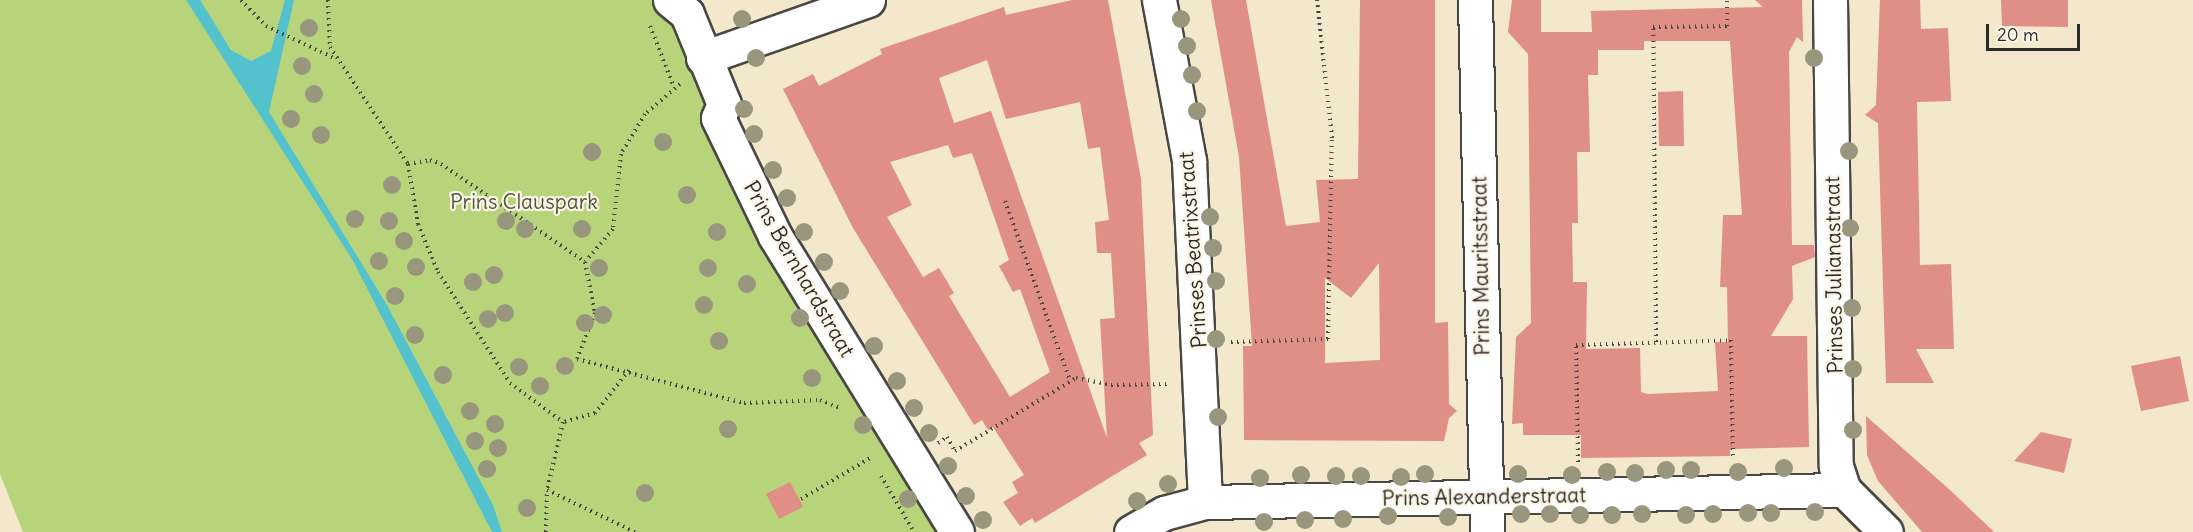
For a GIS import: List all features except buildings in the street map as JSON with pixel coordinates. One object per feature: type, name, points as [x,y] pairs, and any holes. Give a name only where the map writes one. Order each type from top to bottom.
[{"type":"street","points":[[706,64],[868,0]]},
{"type":"street","name":"Prinses Beatrixstraat","points":[[1159,0],[1189,161],[1200,342],[1205,502]]},
{"type":"street","name":"Prins Mauritsstraat","points":[[1475,0],[1487,532]]},
{"type":"street","name":"Prinses Julianastraat","points":[[1830,0],[1836,465],[1844,490],[1886,532]]},
{"type":"street","name":"Prins Bernhardstraat","points":[[659,9],[687,14],[724,104],[718,118],[775,236],[957,532]]},
{"type":"street","name":"Prins Alexanderstraat","points":[[1131,532],[1164,513],[1205,502],[1844,490]]},
{"type":"path","points":[[241,0],[266,26],[297,36],[337,59]]},
{"type":"path","points":[[328,0],[329,41],[337,59],[408,164],[418,224],[438,272],[510,382],[562,422]]},
{"type":"path","points":[[1200,342],[1328,339],[1332,138],[1317,0]]},
{"type":"path","points":[[1656,342],[1653,27],[1727,26],[1727,0]]},
{"type":"path","points":[[659,9],[674,87]]},
{"type":"path","points":[[585,262],[613,230],[626,141],[674,87],[706,64]]},
{"type":"path","points":[[408,164],[430,160],[441,164],[585,262],[595,313],[577,360],[629,370],[744,403],[829,400],[847,418]]},
{"type":"path","points":[[1005,201],[1070,381]]},
{"type":"path","points":[[1578,495],[1576,345],[1731,340],[1733,492]]},
{"type":"path","points":[[562,422],[607,403],[629,370]]},
{"type":"path","points":[[912,459],[947,437],[956,451],[1070,381],[1201,383]]},
{"type":"path","points":[[546,532],[547,490],[562,422]]},
{"type":"path","points":[[865,448],[915,532]]},
{"type":"path","points":[[801,499],[870,458]]},
{"type":"path","points":[[547,490],[635,532]]},
{"type":"green space","name":"Prins Clauspark","points":[[0,0],[660,0],[667,19],[680,25],[945,532],[23,532],[0,474]]},
{"type":"water","points":[[186,0],[200,0],[231,50],[251,61],[271,51],[285,0],[294,0],[269,112],[387,305],[493,505],[502,532],[492,532],[352,259]]}]
